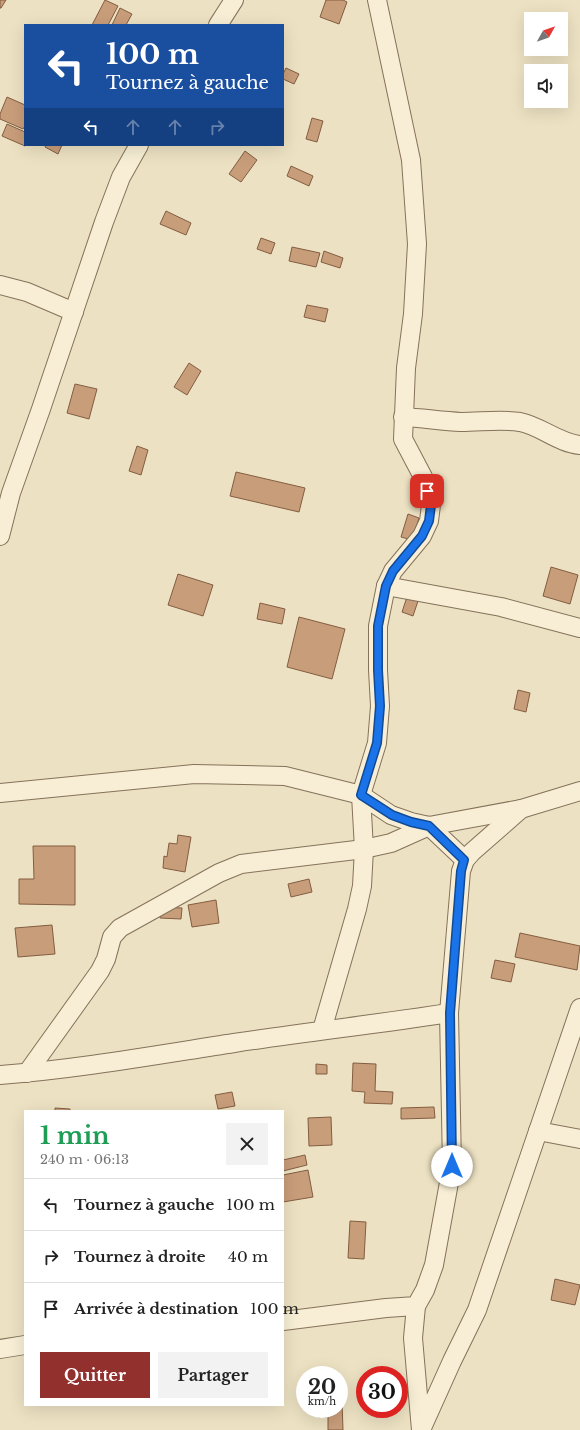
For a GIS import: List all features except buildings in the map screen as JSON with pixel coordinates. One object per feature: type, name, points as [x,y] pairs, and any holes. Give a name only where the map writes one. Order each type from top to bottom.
[{"type":"street","points":[[219,24],[234,0]]},
{"type":"street","points":[[322,1030],[357,909],[362,886],[364,849],[361,795],[377,743],[380,706],[378,626],[386,586],[393,571],[422,536],[429,521],[431,505],[422,477],[403,439],[406,368],[413,314],[417,244],[411,160],[377,0]]},
{"type":"street","points":[[0,536],[11,492],[41,409],[104,222],[121,177],[138,146]]},
{"type":"street","points":[[0,285],[27,292],[74,312]]},
{"type":"street","points":[[403,417],[461,422],[519,422],[530,425],[571,444],[580,445]]},
{"type":"street","points":[[386,586],[501,607],[580,628]]},
{"type":"street","points":[[0,793],[194,774],[285,776],[361,795],[392,815],[411,822],[429,826],[464,860]]},
{"type":"street","points":[[27,1073],[100,971],[106,959],[112,936],[120,928],[219,873],[241,864],[364,849],[391,843],[429,826],[521,809],[580,791]]},
{"type":"street","points":[[421,1430],[413,1338],[416,1306],[425,1290],[434,1265],[452,1166],[450,1013],[461,871],[464,860],[521,809]]},
{"type":"street","points":[[421,1430],[477,1310],[580,1008]]},
{"type":"street","points":[[0,1075],[96,1064],[322,1030],[450,1013]]},
{"type":"street","points":[[538,1131],[580,1139]]},
{"type":"street","points":[[284,1322],[386,1308],[416,1306]]},
{"type":"street","points":[[0,1349],[24,1345]]},
{"type":"route","points":[[427,491],[431,505],[429,521],[422,536],[393,571],[386,586],[378,626],[380,706],[377,743],[361,795],[392,815],[411,822],[429,826],[464,860],[461,871],[450,1013],[452,1166]]}]
